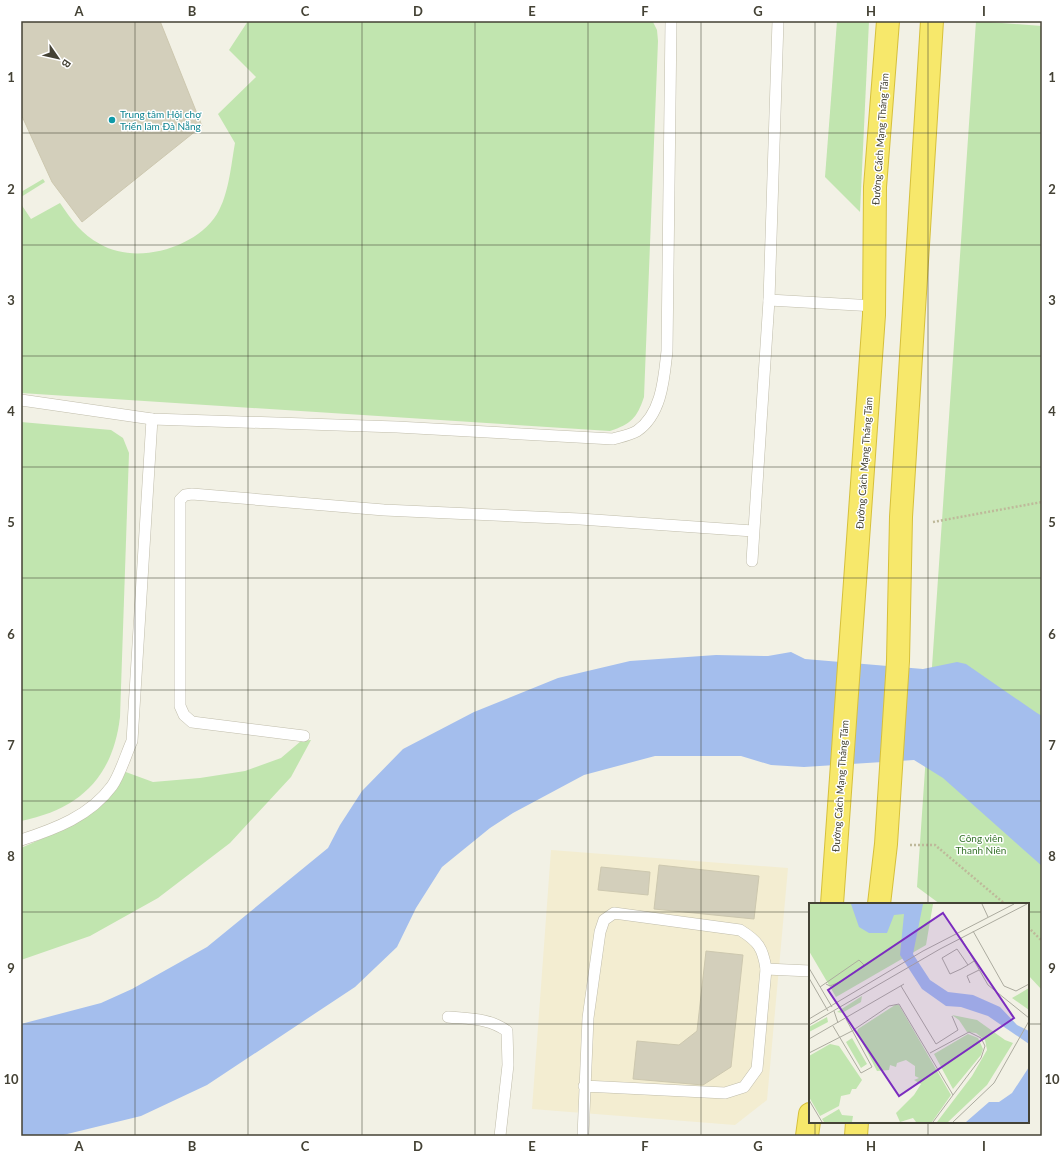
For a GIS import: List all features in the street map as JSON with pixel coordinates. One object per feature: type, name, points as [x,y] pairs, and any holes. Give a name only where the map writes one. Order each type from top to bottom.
[{"type":"highway","name":"Đường Cách Mạng Tháng Tám","points":[[832,903],[875,306],[875,187],[888,21]]},
{"type":"highway","points":[[880,903],[886,844],[898,661],[901,517],[932,21]]},
{"type":"highway","points":[[807,1136],[809,1121]]},
{"type":"highway","points":[[856,1136],[857,1123]]},
{"type":"lane","points":[[21,400],[152,418],[613,439],[636,432],[647,422],[657,405],[664,378],[667,351],[671,21]]},
{"type":"lane","points":[[752,561],[769,300],[778,21]]},
{"type":"lane","points":[[769,300],[875,306]]},
{"type":"lane","points":[[21,840],[59,828],[87,810],[113,786],[132,741],[152,418]]},
{"type":"lane","points":[[304,736],[192,722],[184,716],[180,706],[180,500],[185,495],[192,494],[384,510],[580,519],[753,531]]},
{"type":"lane","points":[[583,1136],[584,1086],[588,1018],[600,932],[604,920],[614,913],[740,930],[755,939],[764,954],[766,969],[757,1069],[744,1087],[725,1093],[584,1086]]},
{"type":"lane","points":[[766,969],[809,971]]},
{"type":"lane","points":[[448,1017],[484,1019],[507,1031],[508,1065],[500,1136]]},
{"type":"path","points":[[933,522],[1042,502]]},
{"type":"path","points":[[886,844],[935,845],[1004,903]]},
{"type":"path","points":[[1029,928],[1042,941]]},
{"type":"shaded area","points":[[551,850],[788,868],[767,1100],[735,1125],[532,1109]]},
{"type":"green space","points":[[248,21],[653,22],[657,30],[658,41],[644,397],[636,415],[628,423],[610,431],[21,393],[21,204],[31,219],[60,203],[77,226],[88,236],[100,244],[114,250],[130,253],[147,253],[163,250],[180,244],[207,226],[217,214],[224,198],[235,143],[218,114],[256,77],[229,50]]},
{"type":"green space","points":[[837,21],[869,21],[860,212],[825,177]]},
{"type":"green space","name":"Công viên Thanh Niên","points":[[976,21],[1042,26],[1042,990],[1029,976],[1029,903],[939,903],[917,887]]},
{"type":"green space","points":[[43,179],[45,182],[21,197],[21,192]]},
{"type":"green space","points":[[21,422],[111,430],[123,438],[129,453],[120,717],[116,738],[110,757],[101,773],[90,787],[76,799],[60,808],[42,816],[21,821]]},
{"type":"green space","points":[[311,740],[291,777],[230,843],[158,898],[90,936],[21,960],[21,848],[73,825],[123,771],[153,782],[200,778],[245,771],[281,758],[301,741]]},
{"type":"water","points":[[791,652],[805,659],[923,669],[957,662],[966,664],[1042,716],[1042,866],[943,778],[914,760],[804,767],[771,765],[741,756],[655,756],[584,775],[513,813],[490,828],[442,867],[416,908],[397,947],[355,987],[207,1085],[141,1116],[59,1136],[21,1136],[21,1024],[101,1003],[132,989],[207,947],[328,848],[340,825],[362,791],[403,749],[474,712],[558,678],[630,661],[716,655],[768,656]]},
{"type":"building","name":"Trung tâm Hội chợ Triển lãm Đà Nẵng","points":[[21,21],[160,21],[202,126],[82,222],[52,182],[21,114]]},
{"type":"building","points":[[659,865],[759,876],[754,919],[654,909]]},
{"type":"building","points":[[601,867],[650,872],[648,895],[598,890]]},
{"type":"building","points":[[706,951],[743,955],[731,1067],[703,1085],[633,1079],[637,1041],[679,1045],[697,1031]]},
{"type":"place","name":"Trung tâm Hội chợ Triển lãm Đà Nẵng","points":[[112,120]]}]
